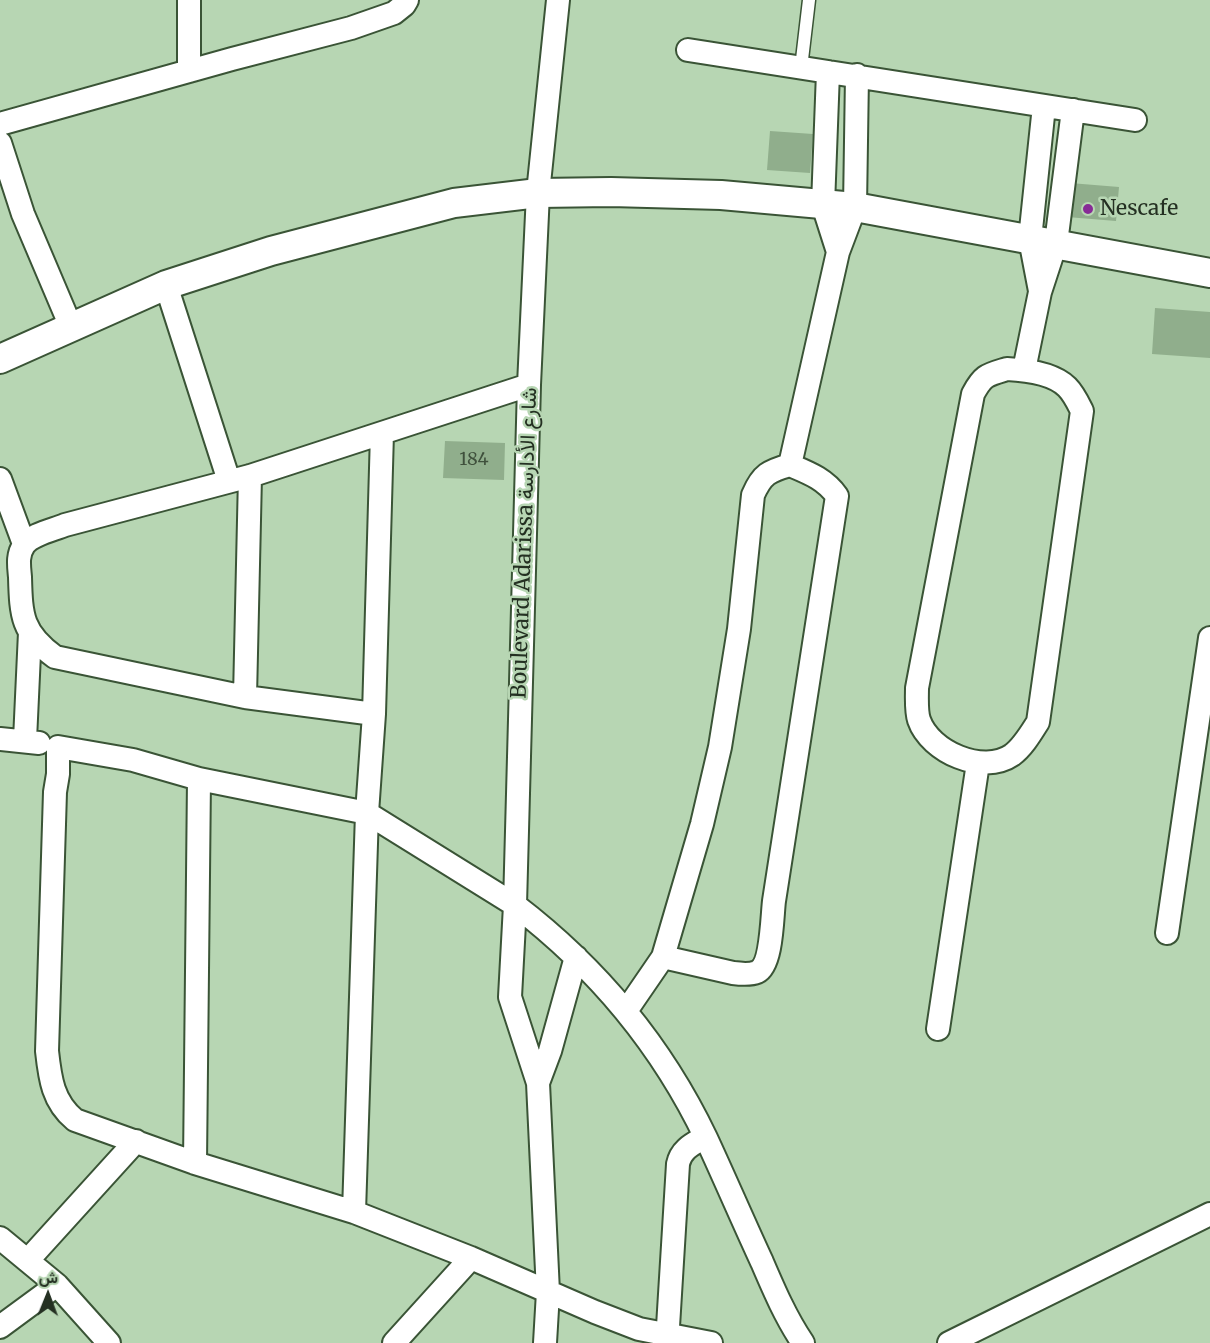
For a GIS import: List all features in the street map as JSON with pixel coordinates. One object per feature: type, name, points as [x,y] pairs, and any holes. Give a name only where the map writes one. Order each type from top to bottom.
[{"type":"street","points":[[189,0],[189,71]]},
{"type":"street","points":[[0,124],[351,28],[394,13],[407,0]]},
{"type":"street","name":"Boulevard Adarissa شارع الأدارسة","points":[[545,1343],[548,1292],[538,1083],[510,997],[515,905],[529,385],[538,193],[558,0]]},
{"type":"street","points":[[688,50],[1135,120]]},
{"type":"street","points":[[828,72],[823,205],[838,252]]},
{"type":"street","points":[[790,465],[838,252],[855,207],[857,75]]},
{"type":"street","points":[[1024,370],[1040,292],[1043,241],[1044,106]]},
{"type":"street","points":[[1043,241],[1072,110]]},
{"type":"street","points":[[0,144],[22,214],[71,327]]},
{"type":"street","points":[[0,359],[166,285],[271,251],[454,203],[538,193],[721,195],[855,207],[1210,273]]},
{"type":"street","points":[[166,285],[240,479],[245,697]]},
{"type":"street","points":[[1007,369],[1024,370],[1058,380],[1067,387],[1082,411],[1038,722],[1024,743],[1012,755],[994,763],[978,763],[950,752],[929,738],[918,719],[917,688],[973,394],[980,380],[993,373],[1007,369]]},
{"type":"street","points":[[374,714],[245,697],[55,657],[40,646],[30,632],[21,612],[19,558],[24,544],[39,535],[65,525],[240,479],[529,385]]},
{"type":"street","points":[[354,1212],[367,813],[374,714],[382,433]]},
{"type":"street","points":[[626,1011],[663,957],[702,824],[720,747],[739,629],[753,495],[759,481],[766,474],[790,465],[818,477],[837,496],[765,965],[757,972],[745,974],[663,957]]},
{"type":"street","points":[[0,479],[24,544]]},
{"type":"street","points":[[25,740],[30,632]]},
{"type":"street","points":[[1167,933],[1210,638]]},
{"type":"street","points":[[0,738],[25,740],[133,760],[199,778],[367,813],[515,905],[576,957],[626,1011],[670,1071],[705,1137],[782,1306],[803,1343]]},
{"type":"street","points":[[58,747],[47,1052],[50,1076],[57,1100],[64,1111],[75,1120],[195,1163],[354,1212],[471,1258],[639,1329],[667,1339],[711,1343]]},
{"type":"street","points":[[938,1029],[978,763]]},
{"type":"street","points":[[195,1163],[199,778]]},
{"type":"street","name":"Boulevard Adarissa شارع الأدارسة","points":[[538,1083],[550,1051],[576,957]]},
{"type":"street","points":[[667,1339],[678,1164],[683,1152],[705,1137]]},
{"type":"street","points":[[28,1260],[136,1141]]},
{"type":"street","points":[[949,1343],[1210,1214]]},
{"type":"street","points":[[0,1238],[57,1285],[109,1343]]},
{"type":"street","points":[[394,1343],[471,1258]]},
{"type":"street","points":[[0,1327],[57,1285]]},
{"type":"lane","points":[[801,68],[809,0]]},
{"type":"building","points":[[770,131],[813,134],[810,173],[767,170]]},
{"type":"building","points":[[1070,183],[1119,187],[1116,221],[1067,217]]},
{"type":"building","points":[[1155,308],[1210,312],[1210,358],[1152,354]]},
{"type":"building","points":[[445,441],[505,443],[504,480],[443,478]]},
{"type":"place","name":"Nescafe","points":[[1088,209]]}]
